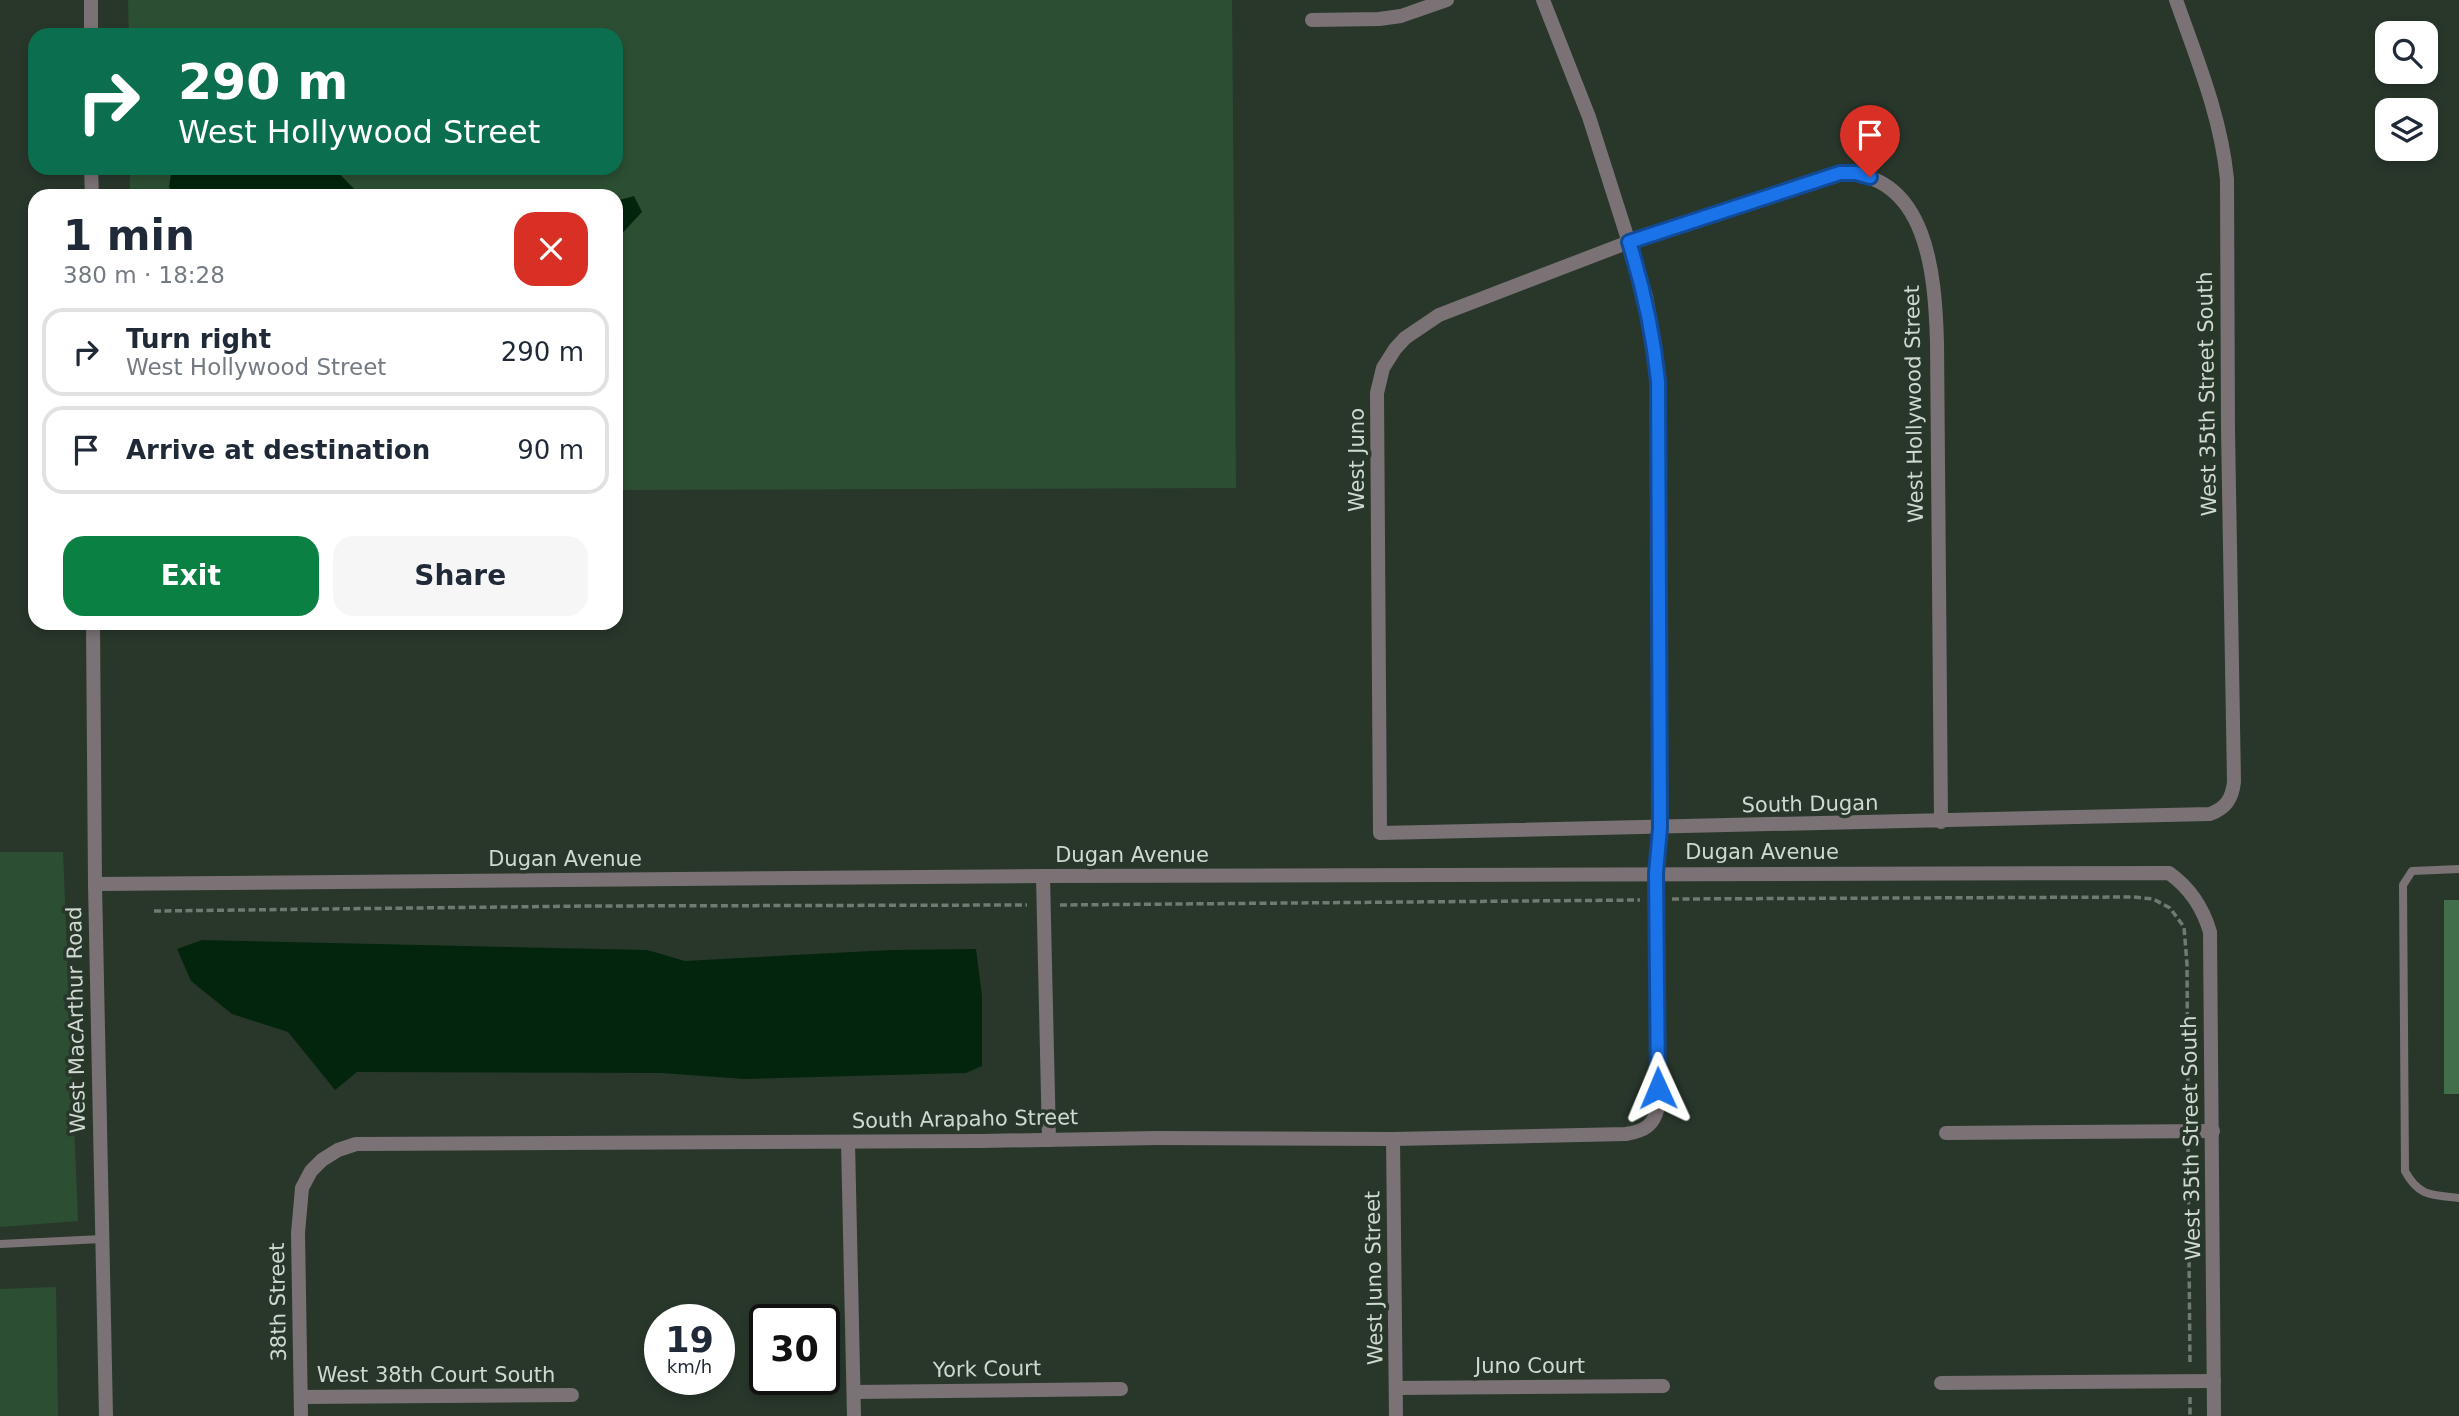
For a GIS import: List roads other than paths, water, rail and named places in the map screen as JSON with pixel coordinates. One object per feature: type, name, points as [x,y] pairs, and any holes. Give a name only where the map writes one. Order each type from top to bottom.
[{"type":"street","points":[[91,0],[91,28]]},
{"type":"street","points":[[1312,20],[1401,16],[1447,0]]},
{"type":"street","points":[[1543,0],[1589,117],[1646,296],[1655,347],[1658,381],[1660,828],[1656,873]]},
{"type":"street","name":"West 35th Street South","points":[[2176,0],[2211,100],[2225,158],[2227,179],[2232,796]]},
{"type":"street","name":"West Hollywood Street","points":[[1629,242],[1840,173],[1856,173],[1886,184],[1912,214],[1928,253],[1936,310],[1941,822]]},
{"type":"street","name":"West Juno","points":[[1380,833],[1377,393],[1383,368],[1405,338],[1439,316],[1629,242]]},
{"type":"street","name":"West MacArthur Road","points":[[93,630],[94,884],[106,1416]]},
{"type":"street","name":"South Dugan","points":[[1380,833],[2210,814],[2221,810],[2232,796]]},
{"type":"street","name":"South Arapaho Street","points":[[302,1188],[311,1171],[322,1160],[338,1150],[356,1144],[1393,1139],[1626,1134],[1646,1127],[1655,1119],[1658,1107],[1656,873]]},
{"type":"street","name":"West 35th Street South","points":[[2169,873],[2201,907],[2210,932],[2214,1416]]},
{"type":"street","name":"Dugan Avenue","points":[[94,884],[1043,876],[2169,873]]},
{"type":"street","points":[[1043,876],[1049,1140]]},
{"type":"street","points":[[1946,1133],[2213,1131]]},
{"type":"street","name":"West Juno Street","points":[[1393,1139],[1396,1416]]},
{"type":"street","points":[[849,1142],[854,1416]]},
{"type":"street","name":"38th Street","points":[[301,1416],[298,1233],[302,1188]]},
{"type":"street","points":[[1941,1382],[2214,1381]]},
{"type":"street","name":"Juno Court","points":[[1396,1388],[1664,1386]]},
{"type":"street","name":"York Court","points":[[854,1392],[1121,1389]]},
{"type":"street","name":"West 38th Court South","points":[[301,1397],[572,1395]]},
{"type":"lane","points":[[2459,869],[2412,871],[2403,886],[2404,1171],[2413,1186],[2430,1195],[2459,1198]]},
{"type":"lane","points":[[0,1244],[102,1239]]}]
